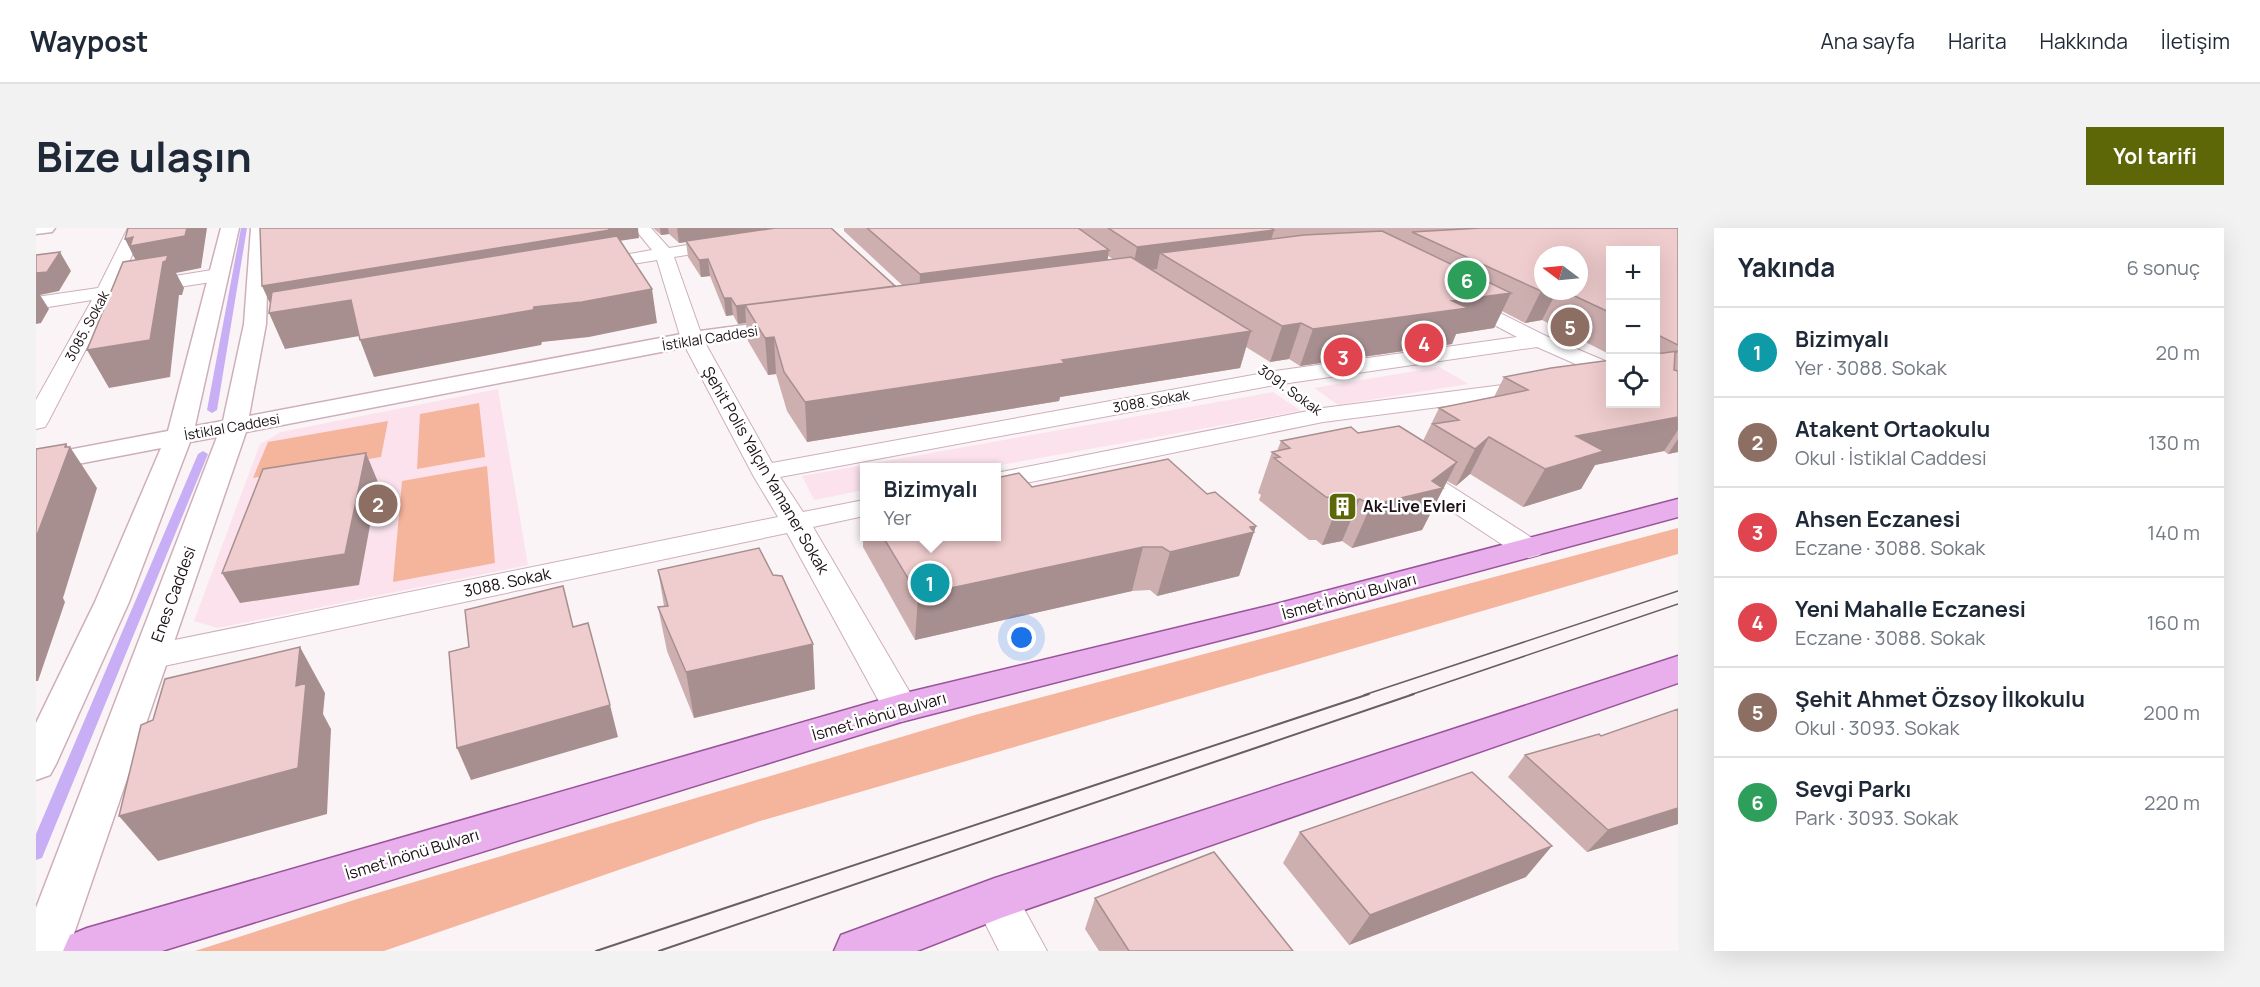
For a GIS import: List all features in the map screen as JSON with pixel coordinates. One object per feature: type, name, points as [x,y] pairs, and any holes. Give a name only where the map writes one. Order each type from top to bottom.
[{"type":"main road","name":"İsmet İnönü Bulvarı","points":[[87,951],[901,708],[1268,617],[1678,508]]},
{"type":"main road","points":[[858,951],[995,899],[1677,670]]},
{"type":"street","points":[[36,229],[46,228]]},
{"type":"street","name":"3085. Sokak","points":[[36,422],[106,292],[136,228]]},
{"type":"street","points":[[36,764],[112,602],[180,435],[230,228]]},
{"type":"street","name":"Şehit Polis Yalçın Yamaner Sokak","points":[[642,228],[664,253],[692,339],[765,472],[901,708]]},
{"type":"street","name":"Enes Caddesi","points":[[44,951],[234,428],[266,322],[264,238]]},
{"type":"street","points":[[573,269],[746,241]]},
{"type":"street","points":[[36,303],[218,275]]},
{"type":"street","points":[[1441,289],[1539,340],[1606,369]]},
{"type":"street","name":"İstiklal Caddesi","points":[[36,464],[692,339],[808,323]]},
{"type":"street","name":"3088. Sokak","points":[[765,472],[1275,378],[1539,340]]},
{"type":"street","name":"3091. Sokak","points":[[1246,358],[1323,415],[1353,434]]},
{"type":"street","points":[[1001,480],[1323,415],[1606,379]]},
{"type":"street","points":[[1392,460],[1529,549]]},
{"type":"street","name":"3088. Sokak","points":[[150,657],[860,508]]},
{"type":"street","points":[[995,899],[1024,951]]},
{"type":"shaded area","points":[[1439,367],[1469,384],[1338,405],[1314,388]]},
{"type":"shaded area","points":[[498,389],[528,565],[218,628],[194,621],[260,444],[281,432]]},
{"type":"shaded area","points":[[1273,392],[1301,411],[1001,465],[1001,463],[875,463]]},
{"type":"shaded area","points":[[479,403],[485,457],[417,469],[420,414]]},
{"type":"shaded area","points":[[388,421],[381,457],[253,478],[268,442]]},
{"type":"shaded area","points":[[487,466],[495,563],[393,582],[402,481]]},
{"type":"shaded area","points":[[860,466],[860,491],[814,500],[802,476]]},
{"type":"shaded area","points":[[1678,528],[1678,554],[760,821],[384,951],[195,951],[357,899],[975,715]]},
{"type":"building","points":[[128,228],[187,228],[185,236],[130,246],[133,237],[125,239]]},
{"type":"building","points":[[260,228],[608,228],[610,230],[262,286]]},
{"type":"building","points":[[775,228],[831,228],[895,286],[736,306],[731,298],[724,298],[708,259],[699,260],[686,241]]},
{"type":"building","points":[[867,228],[1078,228],[1109,250],[920,274]]},
{"type":"building","points":[[1108,228],[1271,228],[1274,230],[1137,247]]},
{"type":"building","points":[[1480,228],[1678,228],[1678,345],[1660,336],[1660,246],[1606,246],[1606,311],[1583,300],[1588,300],[1588,246],[1534,246],[1534,288],[1412,232]]},
{"type":"building","points":[[1382,231],[1511,293],[1452,301],[1468,308],[1313,329],[1301,323],[1282,326],[1160,253],[1304,235]]},
{"type":"building","points":[[617,236],[652,289],[582,302],[534,307],[533,310],[360,340],[351,300],[269,313],[272,292]]},
{"type":"building","points":[[60,252],[47,272],[36,273],[36,255]]},
{"type":"building","points":[[168,255],[166,261],[163,262],[150,340],[87,350],[123,262]]},
{"type":"building","points":[[1131,257],[1251,331],[1062,360],[1065,363],[805,402],[784,372],[774,337],[765,338],[745,305]]},
{"type":"building","points":[[1678,351],[1675,353],[1674,370],[1678,371],[1678,417],[1576,436],[1604,451],[1545,469],[1489,437],[1475,449],[1433,424],[1459,420],[1439,408],[1528,390],[1504,377],[1606,361],[1606,408],[1660,408],[1660,353]]},
{"type":"building","points":[[1399,426],[1457,462],[1432,481],[1443,488],[1371,505],[1360,499],[1339,503],[1333,498],[1326,497],[1274,458],[1280,457],[1272,452],[1290,448],[1281,441],[1351,427],[1358,433]]},
{"type":"building","points":[[66,444],[65,447],[70,447],[36,538],[36,449]]},
{"type":"building","points":[[366,453],[345,554],[222,573],[263,469]]},
{"type":"building","points":[[1168,459],[1207,494],[1215,492],[1256,526],[1250,527],[1254,532],[1170,552],[1162,547],[1143,547],[918,595],[885,541],[1001,541],[1001,477],[1019,473],[1032,487]]},
{"type":"building","points":[[759,548],[773,575],[782,576],[813,644],[686,672],[658,607],[668,606],[658,570]]},
{"type":"building","points":[[563,586],[573,627],[588,623],[610,705],[457,748],[449,652],[469,647],[465,610]]},
{"type":"building","points":[[300,647],[296,686],[306,683],[298,768],[119,816],[141,725],[153,720],[165,679]]},
{"type":"building","points":[[1678,709],[1678,808],[1608,830],[1525,755],[1599,734],[1601,736]]},
{"type":"building","points":[[1472,772],[1552,846],[1370,915],[1300,832]]},
{"type":"building","points":[[1214,852],[1293,951],[1129,951],[1095,898]]},
{"type":"waterway","points":[[212,410],[244,228]]},
{"type":"waterway","points":[[36,853],[203,454]]},
{"type":"tram line","points":[[1364,695],[1678,591]]},
{"type":"tram line","points":[[1410,695],[1678,604]]},
{"type":"tram line","points":[[596,951],[1369,694]]},
{"type":"tram line","points":[[659,951],[1414,694]]},
{"type":"place","name":"Sevgi Parkı","points":[[1467,280]]},
{"type":"place","name":"Şehit Ahmet Özsoy İlkokulu","points":[[1570,327]]},
{"type":"place","name":"Yeni Mahalle Eczanesi","points":[[1424,343]]},
{"type":"place","name":"Ahsen Eczanesi","points":[[1343,357]]},
{"type":"place","name":"Atakent Ortaokulu","points":[[378,504]]},
{"type":"place","name":"Ak-Live Evleri","points":[[1342,506]]},
{"type":"place","name":"Bizimyalı","points":[[930,583]]}]
